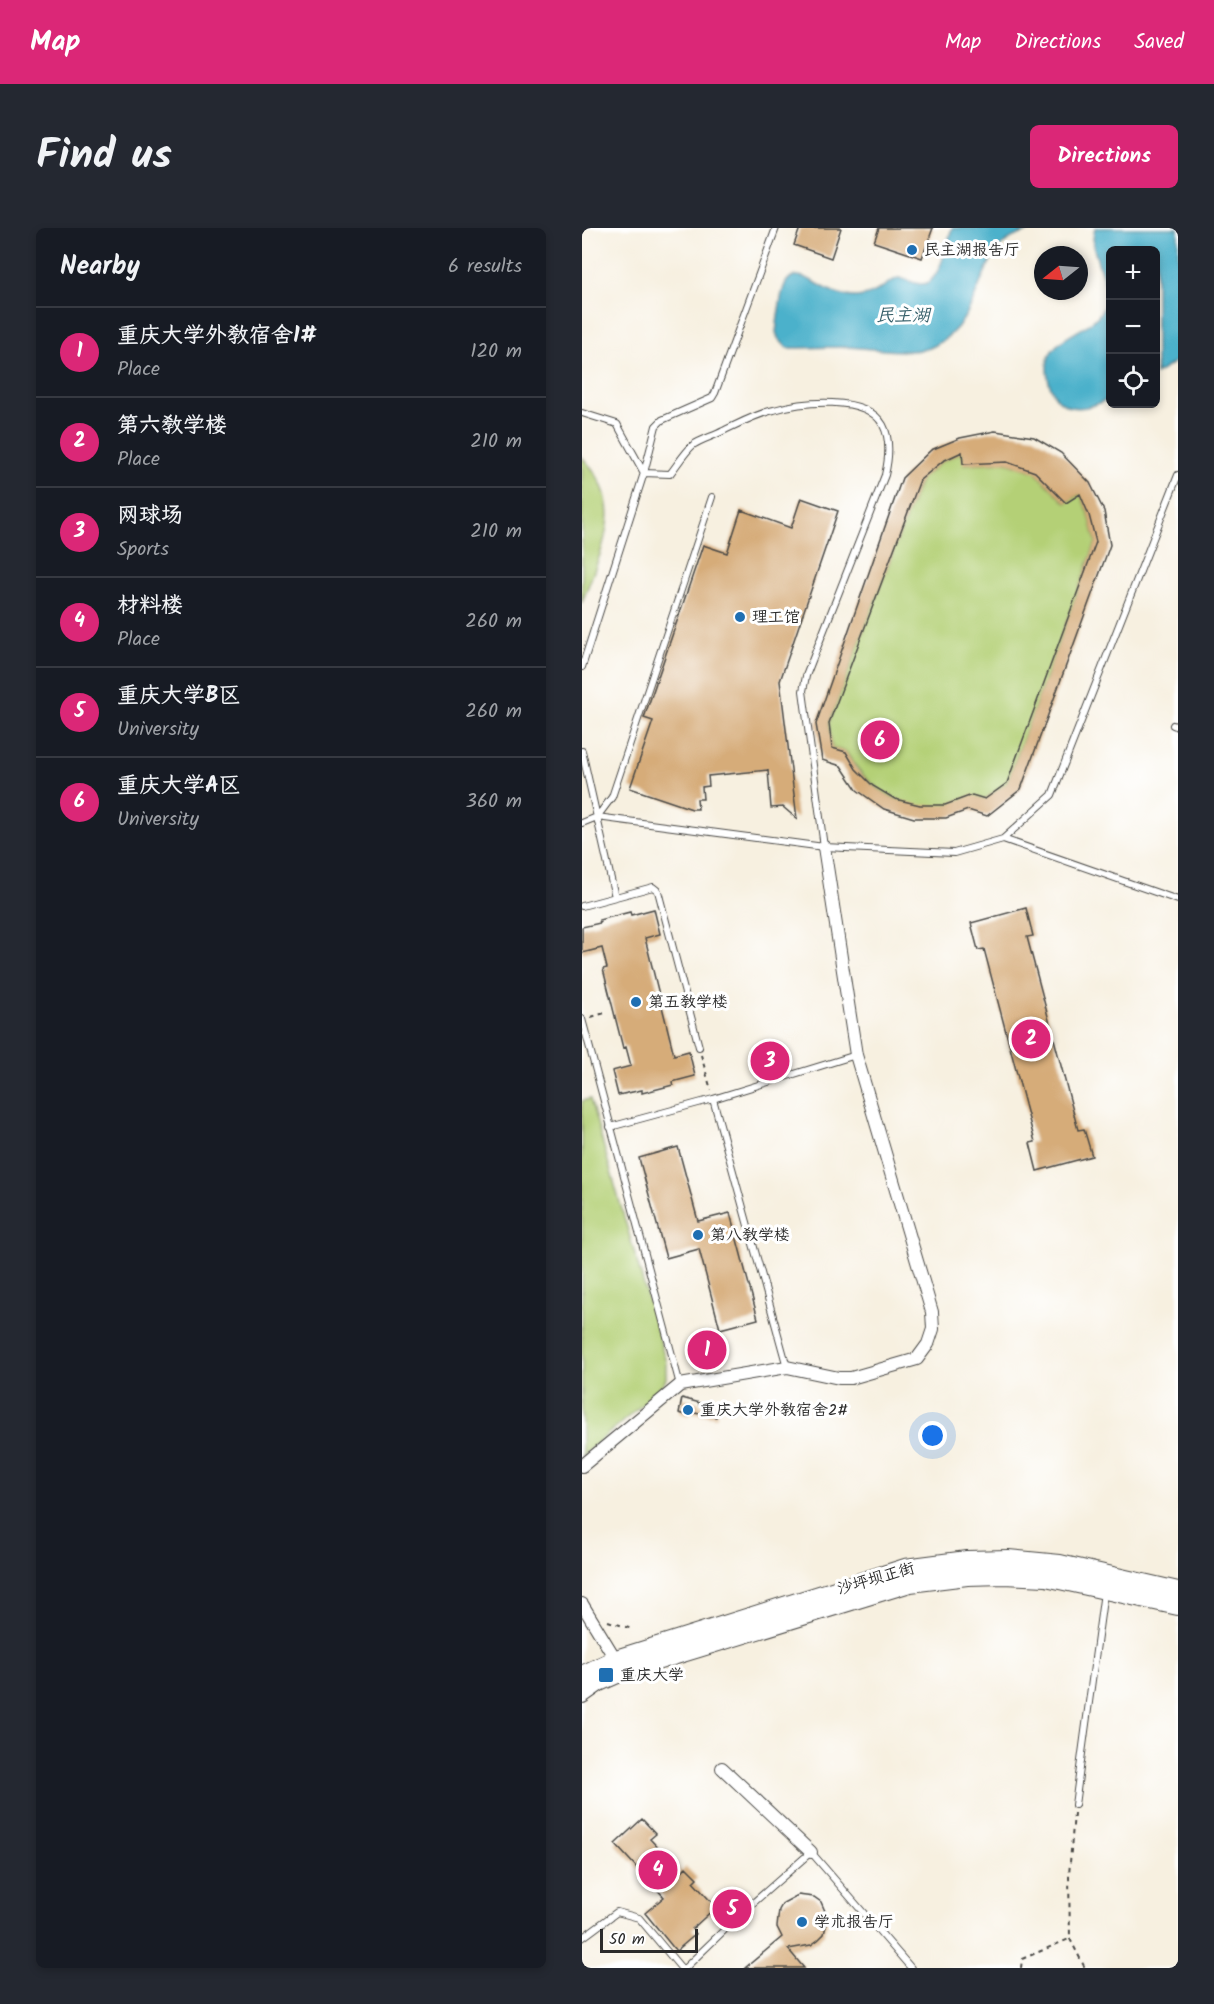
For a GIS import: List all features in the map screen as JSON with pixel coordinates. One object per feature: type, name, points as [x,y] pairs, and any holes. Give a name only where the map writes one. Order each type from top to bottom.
[{"type":"main road","name":"沙坪坝正街","points":[[620,1665],[905,1568],[967,1560],[1008,1559],[1060,1564],[1178,1591]]},
{"type":"main road","name":"沙坪坝正街","points":[[620,1665],[910,1583],[968,1576],[1004,1575],[1046,1578],[1178,1605]]},
{"type":"main road","points":[[582,1675],[620,1665]]},
{"type":"main road","points":[[582,1694],[620,1665]]},
{"type":"street","points":[[582,1466],[680,1385],[787,1367],[839,1378],[851,1378],[917,1359],[928,1344],[933,1329],[932,1312],[856,1055],[824,847]]},
{"type":"street","points":[[585,1610],[620,1665]]},
{"type":"street","points":[[722,1768],[811,1852]]},
{"type":"lane","points":[[582,667],[644,473],[656,426],[662,420],[712,398],[716,393],[776,228]]},
{"type":"lane","points":[[644,473],[670,474],[693,446],[775,409],[825,402],[843,404],[860,408],[873,415],[882,424],[888,440],[889,458],[885,475],[806,676],[803,691],[824,847]]},
{"type":"lane","points":[[582,413],[617,424],[644,473]]},
{"type":"lane","points":[[582,823],[597,817],[824,847],[954,853],[1003,839],[1052,795],[1178,475]]},
{"type":"lane","points":[[597,817],[612,797],[711,497]]},
{"type":"lane","points":[[582,751],[615,897]]},
{"type":"lane","points":[[1003,839],[1178,900]]},
{"type":"lane","points":[[582,906],[653,887],[658,891],[699,1047]]},
{"type":"lane","points":[[582,1019],[680,1385]]},
{"type":"lane","points":[[610,1127],[713,1099],[856,1055]]},
{"type":"lane","points":[[713,1099],[787,1367]]},
{"type":"lane","points":[[1075,1805],[1104,1589]]},
{"type":"lane","points":[[686,1968],[745,1910],[811,1852],[911,1968]]},
{"type":"lane","points":[[582,1938],[617,1912],[639,1918],[681,1968]]},
{"type":"path","points":[[582,1019],[604,1013]]},
{"type":"path","points":[[699,1047],[713,1099]]},
{"type":"path","points":[[585,1610],[632,1629]]},
{"type":"path","points":[[1075,1805],[1069,1875],[1070,1939],[1085,1968]]},
{"type":"path","points":[[1021,1968],[1022,1959],[1070,1939]]},
{"type":"green space","points":[[962,452],[964,464],[1007,462],[1035,472],[1066,503],[1080,494],[1089,515],[1096,542],[1007,783],[985,799],[967,797],[951,804],[914,805],[900,801],[875,786],[854,765],[846,752],[832,748],[829,723],[920,480],[943,461]]},
{"type":"green space","points":[[582,457],[596,475],[604,492],[608,510],[603,546],[582,603]]},
{"type":"green space","points":[[590,1099],[666,1362],[666,1379],[656,1393],[582,1456],[582,1101]]},
{"type":"water","name":"民主湖","points":[[952,228],[1045,228],[1014,237],[999,248],[984,274],[967,314],[948,337],[934,346],[916,351],[848,347],[787,348],[778,338],[776,332],[780,300],[791,277],[803,277],[835,293],[856,297],[873,293],[898,278],[922,284],[934,277],[938,270]]},
{"type":"water","points":[[1095,228],[1178,228],[1178,360],[1160,371],[1160,246],[1106,246],[1106,287],[1096,257],[1093,238]]},
{"type":"water","points":[[1106,296],[1106,400],[1091,406],[1071,407],[1060,402],[1050,385],[1047,368],[1050,355],[1057,345],[1089,324],[1105,304]]},
{"type":"building","points":[[800,228],[841,228],[831,258],[794,245]]},
{"type":"building","name":"民主湖报告厅","points":[[879,228],[933,228],[922,258],[874,242]]},
{"type":"building","points":[[995,431],[1034,437],[1061,453],[1090,483],[1104,511],[1110,545],[1021,789],[987,816],[968,810],[946,818],[914,818],[884,809],[857,790],[841,766],[822,760],[816,724],[902,478],[931,450],[960,438]],"holes":[[[962,452],[963,464],[1007,462],[1035,472],[1066,503],[1080,494],[1089,515],[1096,542],[1007,783],[985,799],[972,795],[945,805],[920,805],[895,799],[873,786],[856,769],[846,752],[832,748],[829,723],[920,480],[943,461]]]},
{"type":"building","name":"理工馆","points":[[801,498],[838,511],[780,681],[797,819],[783,807],[771,808],[768,770],[708,776],[709,786],[702,787],[703,799],[697,799],[698,809],[630,788],[653,721],[644,718],[703,545],[727,553],[741,510],[791,528]]},
{"type":"building","points":[[1026,908],[1033,936],[1027,937],[1078,1130],[1084,1129],[1092,1156],[1037,1171],[1030,1143],[1035,1142],[984,949],[978,950],[971,923]]},
{"type":"building","name":"第五教学楼","points":[[654,909],[660,934],[645,938],[674,1055],[689,1051],[695,1076],[672,1082],[673,1085],[642,1093],[642,1090],[618,1095],[612,1071],[631,1066],[626,1047],[623,1048],[603,969],[607,968],[602,948],[582,953],[582,927],[630,912],[631,915]]},
{"type":"building","name":"第八教学楼","points":[[678,1147],[698,1221],[730,1213],[758,1319],[720,1329],[699,1249],[666,1258],[639,1158]]},
{"type":"building","points":[[700,1338],[719,1342],[716,1357],[698,1353]]},
{"type":"building","name":"重庆大学外教宿舍2#","points":[[682,1398],[700,1403],[699,1405],[718,1414],[716,1417],[689,1412],[689,1416],[679,1413]]},
{"type":"building","points":[[642,1819],[656,1834],[650,1839],[681,1872],[686,1867],[697,1878],[693,1882],[716,1907],[692,1929],[696,1934],[676,1951],[645,1913],[664,1897],[615,1844]]},
{"type":"building","name":"学术报告厅","points":[[798,1895],[814,1897],[821,1902],[828,1918],[824,1934],[818,1940],[811,1945],[788,1949],[804,1968],[745,1968],[782,1937],[777,1927],[779,1910],[783,1903]]},
{"type":"place","name":"民主湖报告厅","points":[[912,250]]},
{"type":"place","name":"理工馆","points":[[740,617]]},
{"type":"place","name":"重庆大学A区","points":[[880,740]]},
{"type":"place","name":"第五教学楼","points":[[636,1002]]},
{"type":"place","name":"第六教学楼","points":[[1031,1039]]},
{"type":"place","name":"网球场","points":[[770,1061]]},
{"type":"place","name":"第八教学楼","points":[[698,1235]]},
{"type":"place","name":"重庆大学外教宿舍1#","points":[[707,1350]]},
{"type":"place","name":"重庆大学外教宿舍2#","points":[[688,1410]]},
{"type":"place","name":"重庆大学","points":[[606,1675]]},
{"type":"place","name":"材料楼","points":[[658,1870]]},
{"type":"place","name":"重庆大学B区","points":[[732,1909]]},
{"type":"place","name":"学术报告厅","points":[[802,1922]]}]
